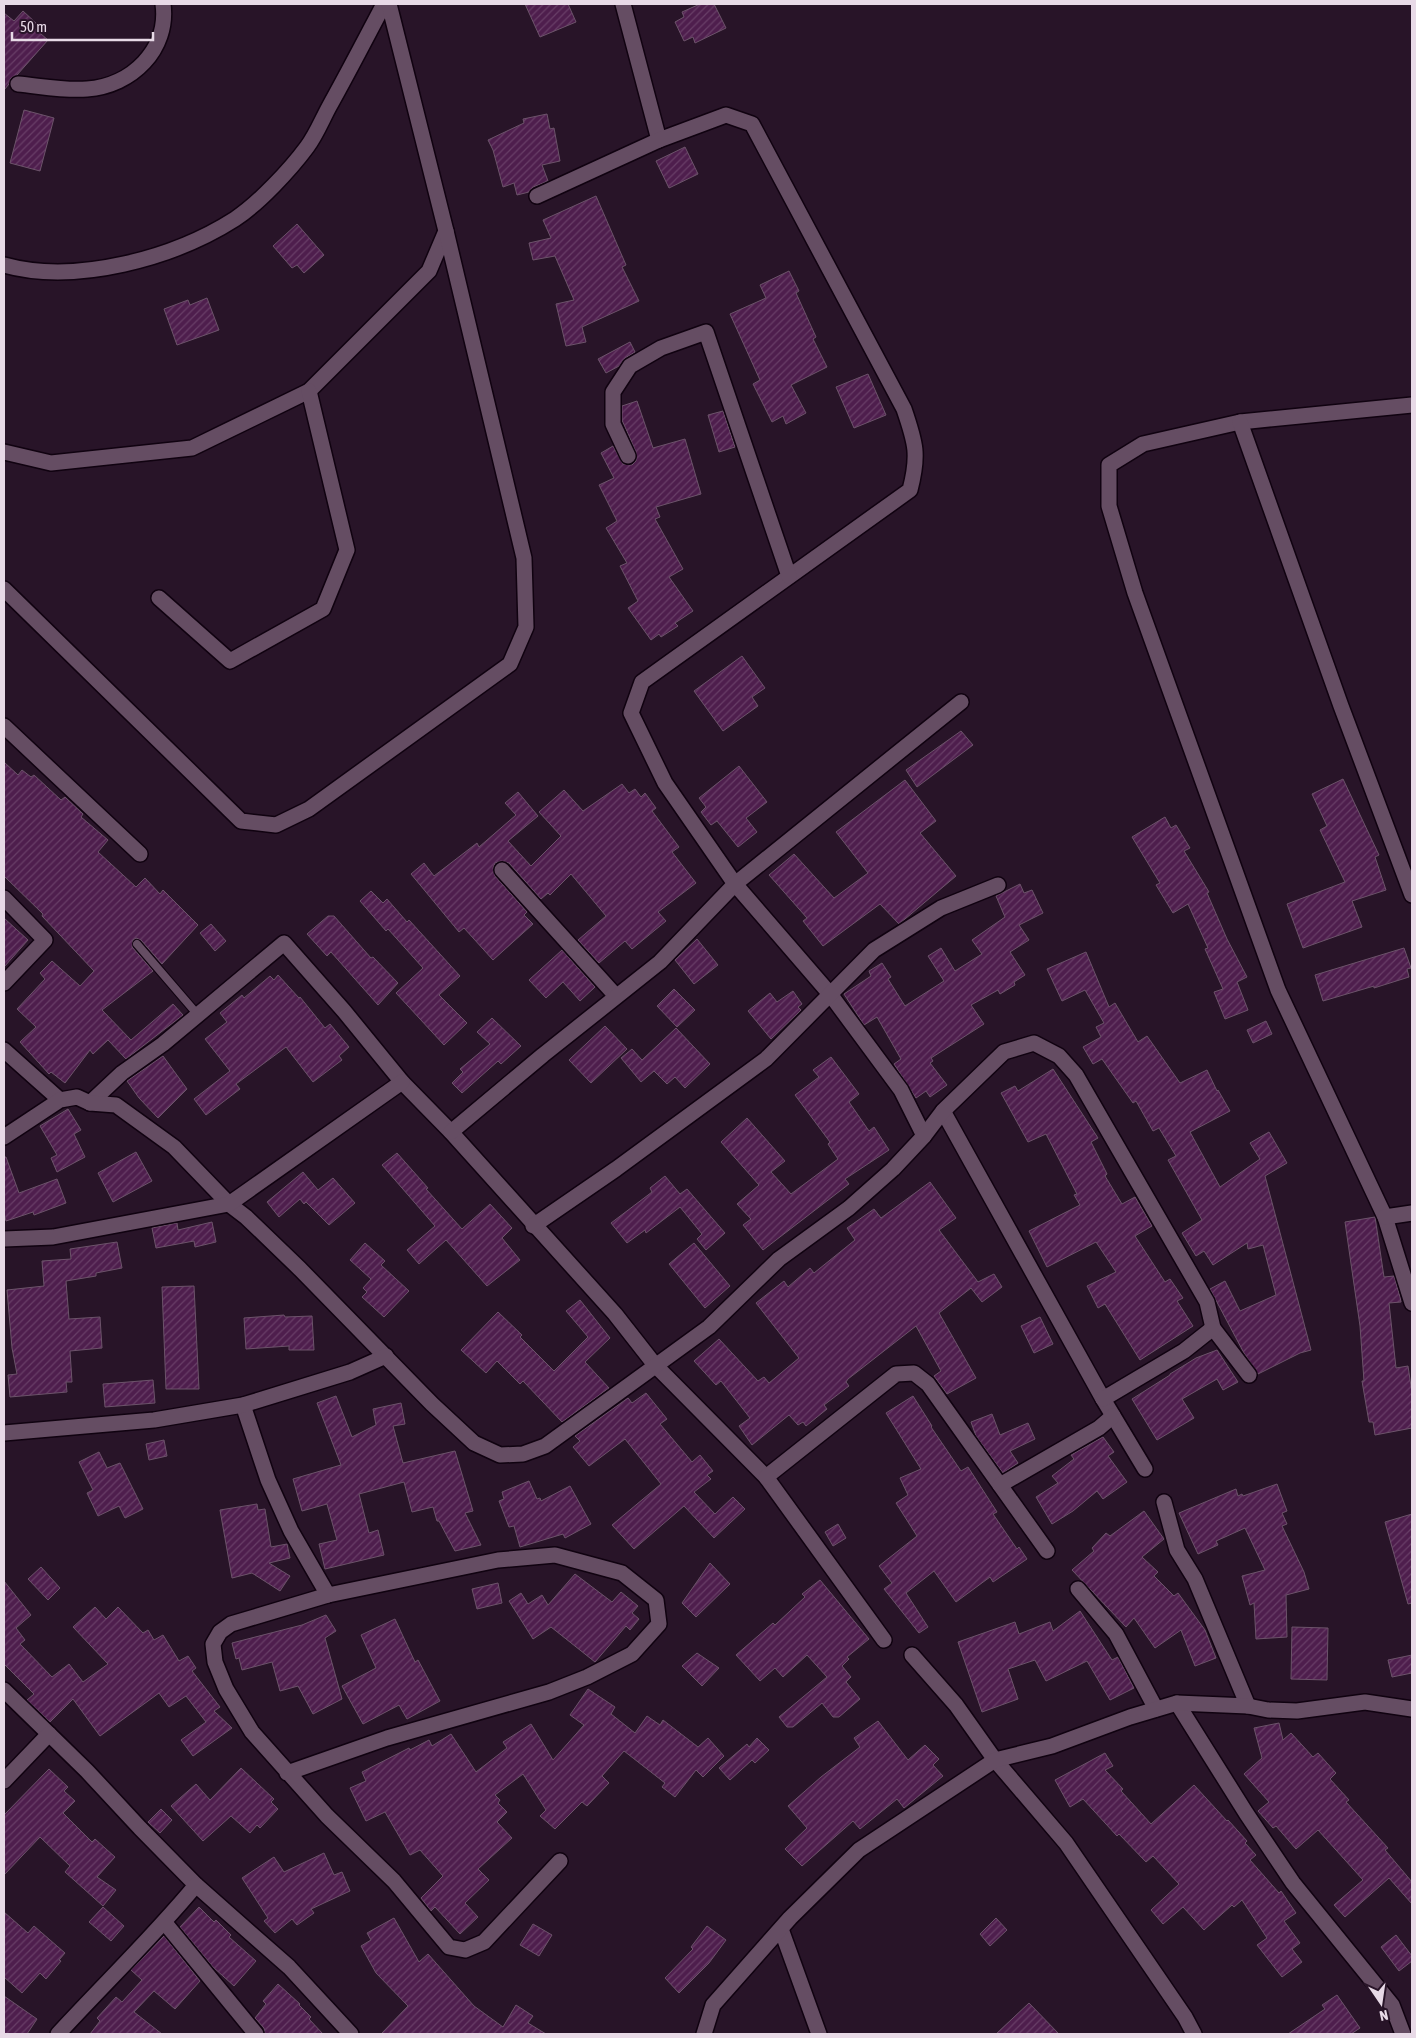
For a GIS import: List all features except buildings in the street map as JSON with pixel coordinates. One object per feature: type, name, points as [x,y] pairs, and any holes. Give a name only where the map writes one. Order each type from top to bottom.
[{"type":"street","points":[[18,84],[88,89],[122,79],[138,68],[151,55],[162,31],[163,4]]},
{"type":"street","points":[[4,265],[53,272],[122,266],[206,235],[236,218],[266,193],[308,146],[384,4]]},
{"type":"street","points":[[4,590],[240,821],[276,825],[309,808],[510,664],[526,626],[524,558],[446,231],[389,4]]},
{"type":"street","points":[[623,4],[660,140]]},
{"type":"street","points":[[537,196],[660,140],[726,115],[752,124],[904,409],[914,439],[916,466],[910,490],[642,682],[631,713],[665,783],[735,884],[830,994],[901,1090],[924,1136]]},
{"type":"street","points":[[4,452],[51,463],[192,448],[309,391],[428,271],[446,231]]},
{"type":"street","points":[[628,456],[614,424],[613,392],[630,366],[661,348],[706,332],[789,576]]},
{"type":"street","points":[[159,598],[230,661],[323,609],[347,550],[309,391]]},
{"type":"street","points":[[1412,405],[1240,422],[1143,444],[1109,465],[1109,506],[1135,593],[1278,990],[1385,1216],[1412,1303]]},
{"type":"street","points":[[1240,422],[1337,697],[1412,895]]},
{"type":"street","points":[[451,1132],[660,962],[735,884],[961,702]]},
{"type":"street","points":[[4,726],[140,854]]},
{"type":"street","points":[[502,870],[616,996]]},
{"type":"street","points":[[533,1226],[616,1169],[766,1059],[874,950],[941,908],[998,885]]},
{"type":"street","points":[[4,898],[45,940],[4,983]]},
{"type":"street","points":[[90,1103],[122,1073],[163,1044],[284,943],[344,1011],[402,1082],[451,1132],[533,1226],[614,1314],[656,1365],[766,1478],[884,1640]]},
{"type":"street","points":[[4,1137],[60,1100],[77,1097],[90,1103],[116,1105],[174,1147],[229,1204],[246,1217],[300,1269],[432,1404],[474,1443],[500,1455],[523,1454],[546,1446],[709,1327],[779,1258],[849,1208],[893,1169],[924,1136],[943,1110],[1004,1052],[1034,1043],[1059,1056],[1076,1075],[1207,1302],[1213,1328],[1249,1375]]},
{"type":"street","points":[[4,1050],[60,1100]]},
{"type":"street","points":[[4,1239],[53,1237],[229,1204],[402,1082]]},
{"type":"street","points":[[943,1110],[1103,1399],[1145,1469]]},
{"type":"street","points":[[1385,1216],[1412,1213]]},
{"type":"street","points":[[1103,1399],[1184,1351],[1213,1328]]},
{"type":"street","points":[[4,1433],[154,1420],[243,1405],[350,1372],[386,1356]]},
{"type":"street","points":[[766,1478],[896,1374],[914,1373],[928,1384],[1047,1550]]},
{"type":"street","points":[[243,1405],[268,1480],[291,1531],[328,1595]]},
{"type":"street","points":[[1000,1486],[1098,1428],[1113,1416]]},
{"type":"street","points":[[1164,1502],[1177,1550],[1196,1579],[1248,1706]]},
{"type":"street","points":[[287,1773],[387,1738],[549,1692],[587,1677],[632,1654],[659,1624],[656,1600],[622,1573],[555,1555],[498,1560],[328,1595],[231,1624],[220,1632],[213,1644],[215,1662],[226,1689],[252,1732],[287,1773],[327,1816],[394,1881],[449,1947],[465,1950],[484,1942],[560,1861]]},
{"type":"street","points":[[1078,1589],[1116,1634],[1156,1709]]},
{"type":"street","points":[[912,1655],[956,1705],[995,1760],[1066,1843],[1185,2017],[1194,2034]]},
{"type":"street","points":[[4,1690],[87,1771],[196,1885],[289,1967],[351,2034]]},
{"type":"street","points":[[704,2034],[714,2005],[781,1929],[859,1850],[995,1760],[1052,1746],[1177,1703],[1248,1706],[1297,1711],[1365,1702],[1412,1709]]},
{"type":"street","points":[[1177,1703],[1246,1813],[1293,1883],[1392,2004],[1402,2034]]},
{"type":"street","points":[[4,1781],[49,1734]]},
{"type":"street","points":[[58,2034],[164,1923],[196,1885]]},
{"type":"street","points":[[164,1923],[256,2034]]},
{"type":"street","points":[[781,1929],[819,2034]]},
{"type":"lane","points":[[137,944],[198,1015]]}]
